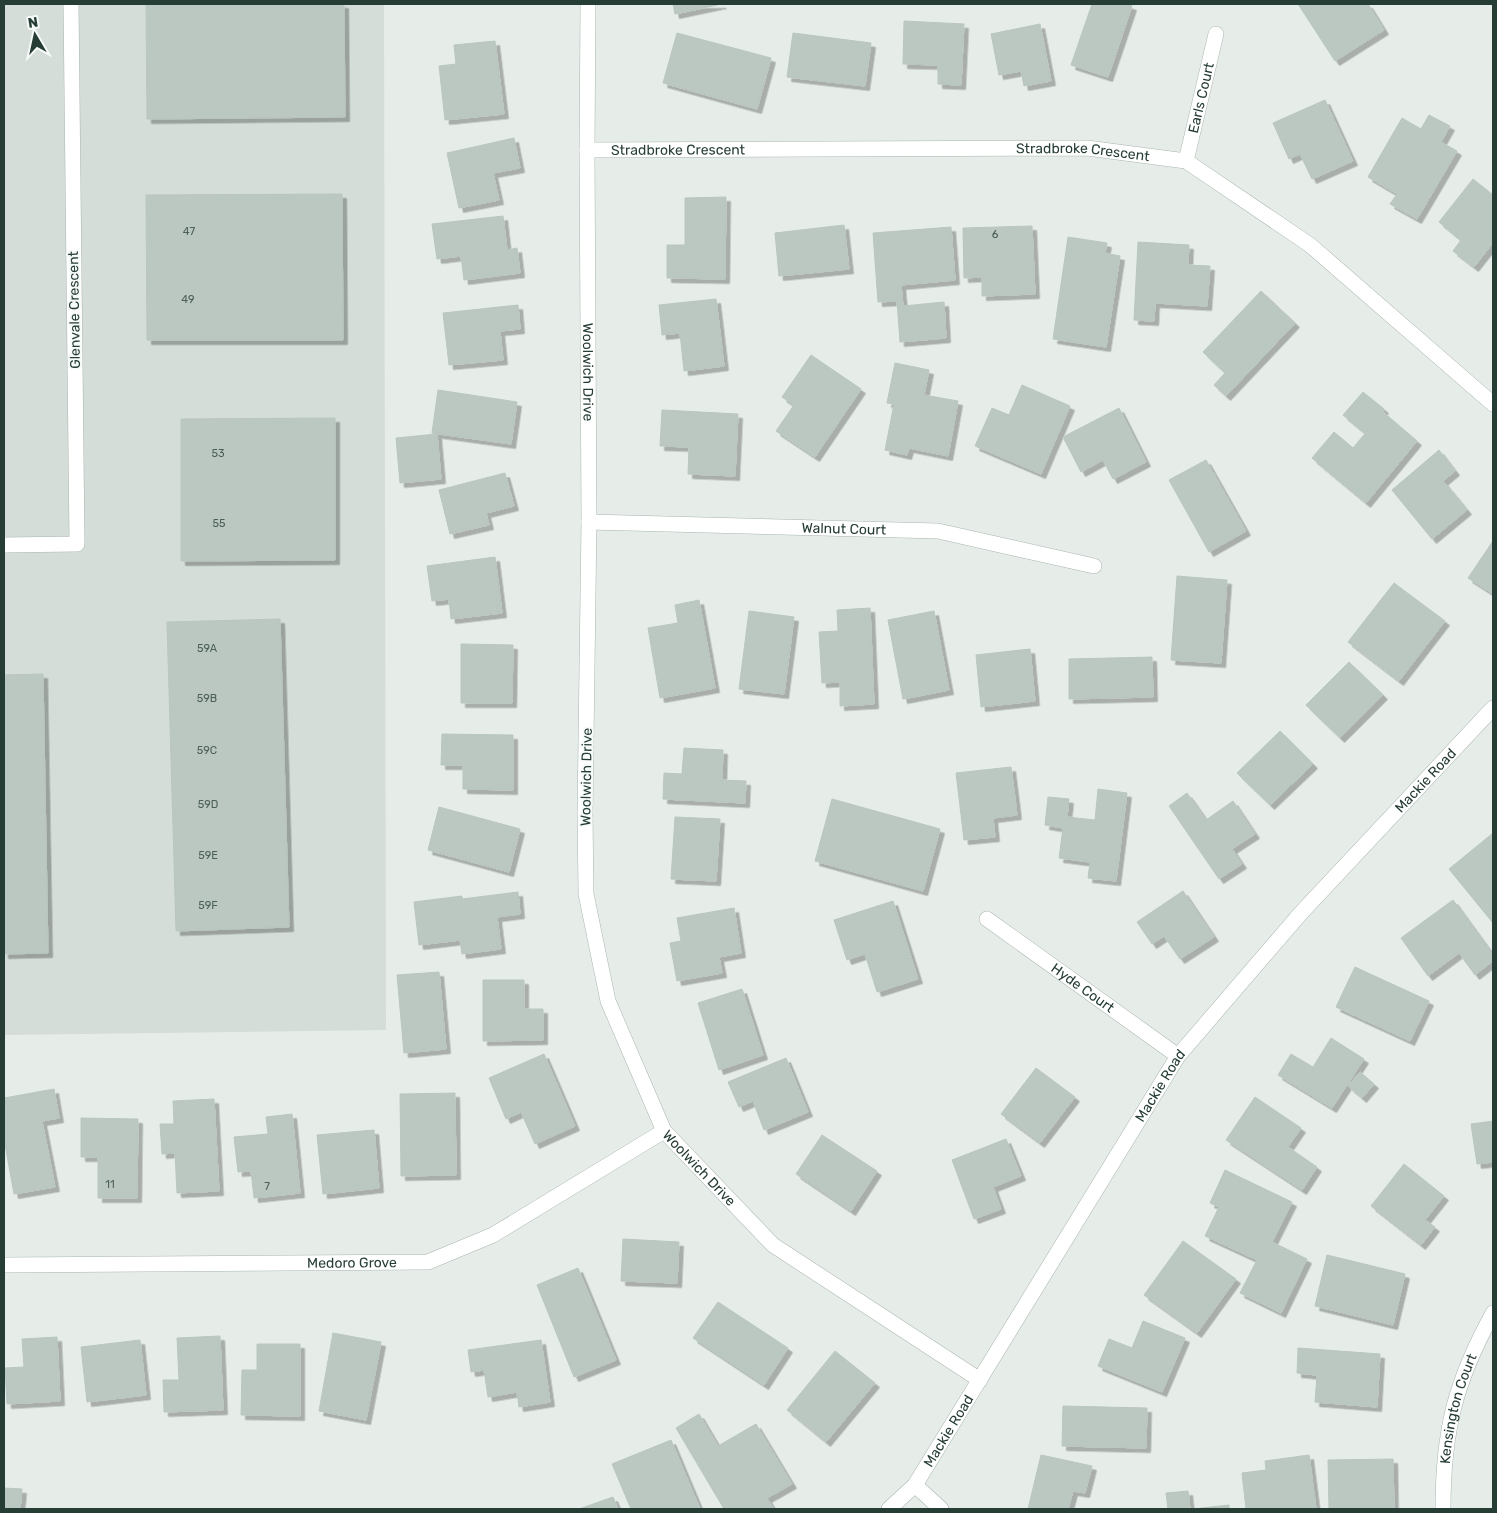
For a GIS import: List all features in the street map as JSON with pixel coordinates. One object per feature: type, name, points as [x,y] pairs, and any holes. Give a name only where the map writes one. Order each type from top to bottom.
[{"type":"street","name":"Glenvale Crescent","points":[[4,544],[77,544],[72,4]]},
{"type":"street","name":"Woolwich Drive","points":[[588,4],[589,522],[585,813],[586,894],[608,1001],[664,1131],[774,1245],[980,1380]]},
{"type":"street","name":"Earls Court","points":[[1186,161],[1216,34]]},
{"type":"street","name":"Stradbroke Crescent","points":[[587,150],[1087,148],[1186,161],[1310,245],[1493,404]]},
{"type":"street","name":"Walnut Court","points":[[589,522],[938,531],[1094,566]]},
{"type":"street","name":"Mackie Road","points":[[889,1509],[915,1485],[1178,1056],[1300,914],[1490,718]]},
{"type":"street","name":"Hyde Court","points":[[987,919],[1178,1056]]},
{"type":"street","name":"Medoro Grove","points":[[4,1265],[428,1262],[492,1235],[664,1131]]},
{"type":"street","name":"Kensington Court","points":[[1443,1509],[1447,1434],[1453,1408],[1472,1355],[1493,1314]]},
{"type":"street","points":[[915,1485],[941,1509]]},
{"type":"shaded area","points":[[4,4],[384,4],[386,1030],[4,1035]]},
{"type":"building","points":[[146,4],[344,4],[345,117],[147,119]]},
{"type":"building","points":[[673,4],[722,4],[675,14]]},
{"type":"building","points":[[1092,4],[1125,4],[1132,6],[1108,77],[1071,65]]},
{"type":"building","points":[[1298,4],[1368,4],[1384,30],[1335,61]]},
{"type":"building","points":[[904,21],[964,24],[961,85],[938,84],[938,65],[903,64]]},
{"type":"building","points":[[1040,24],[1051,81],[1024,86],[1021,71],[999,75],[991,34]]},
{"type":"building","points":[[677,33],[771,58],[757,109],[663,83]]},
{"type":"building","points":[[793,33],[871,43],[865,86],[787,77]]},
{"type":"building","points":[[495,41],[504,114],[445,120],[439,66],[456,64],[454,45]]},
{"type":"building","points":[[1325,100],[1353,161],[1312,179],[1300,154],[1289,159],[1273,123]]},
{"type":"building","points":[[1429,115],[1450,126],[1441,142],[1457,151],[1417,219],[1390,204],[1397,194],[1368,177],[1402,118],[1421,129]]},
{"type":"building","points":[[514,138],[520,168],[493,173],[499,200],[459,208],[447,153]]},
{"type":"building","points":[[1473,179],[1493,195],[1493,243],[1474,267],[1453,251],[1461,240],[1439,222]]},
{"type":"building","points":[[342,194],[343,340],[147,340],[146,195]]},
{"type":"building","points":[[726,197],[725,279],[667,278],[667,245],[685,245],[685,198]]},
{"type":"building","points":[[503,216],[507,250],[517,248],[520,273],[464,280],[461,256],[437,259],[432,224]]},
{"type":"building","points":[[844,225],[849,269],[779,276],[775,233]]},
{"type":"building","points":[[1032,226],[1035,294],[982,296],[982,277],[964,278],[963,228]]},
{"type":"building","points":[[951,227],[955,280],[901,285],[903,306],[944,302],[946,338],[900,342],[897,301],[878,302],[873,233]]},
{"type":"building","points":[[1068,237],[1107,243],[1105,253],[1120,256],[1106,347],[1053,339]]},
{"type":"building","points":[[1138,242],[1189,245],[1188,265],[1210,266],[1207,306],[1155,303],[1154,321],[1134,320]]},
{"type":"building","points":[[1261,291],[1295,323],[1226,396],[1214,385],[1225,373],[1203,352]]},
{"type":"building","points":[[716,299],[724,366],[684,371],[680,333],[662,335],[659,305]]},
{"type":"building","points":[[518,305],[520,329],[500,331],[503,360],[449,365],[443,313]]},
{"type":"building","points":[[811,355],[861,389],[815,457],[776,431],[794,405],[782,397]]},
{"type":"building","points":[[895,363],[929,370],[924,395],[958,401],[948,456],[909,448],[907,455],[885,450],[894,404],[887,403]]},
{"type":"building","points":[[1022,385],[1070,406],[1041,474],[975,446],[992,408],[1009,415]]},
{"type":"building","points":[[438,390],[517,402],[511,444],[432,433]]},
{"type":"building","points":[[1363,392],[1384,409],[1365,433],[1343,415]]},
{"type":"building","points":[[1119,408],[1146,462],[1113,479],[1103,460],[1081,472],[1063,437]]},
{"type":"building","points":[[662,410],[738,414],[735,476],[688,474],[689,447],[660,446]]},
{"type":"building","points":[[1383,412],[1417,441],[1366,503],[1312,458],[1334,432],[1353,448]]},
{"type":"building","points":[[335,418],[335,560],[181,561],[181,419]]},
{"type":"building","points":[[437,434],[441,479],[400,483],[396,438]]},
{"type":"building","points":[[1439,450],[1455,471],[1443,481],[1467,510],[1432,539],[1392,490]]},
{"type":"building","points":[[1206,460],[1246,531],[1209,552],[1169,480]]},
{"type":"building","points":[[505,473],[514,506],[486,513],[489,525],[450,534],[439,490]]},
{"type":"building","points":[[1493,541],[1493,594],[1468,578]]},
{"type":"building","points":[[495,557],[502,613],[451,619],[449,599],[432,601],[427,566]]},
{"type":"building","points":[[1177,576],[1227,580],[1221,663],[1171,660]]},
{"type":"building","points":[[1394,583],[1445,621],[1399,681],[1348,642]]},
{"type":"building","points":[[699,600],[715,688],[660,698],[648,628],[678,623],[675,605]]},
{"type":"building","points":[[870,608],[874,704],[840,706],[840,682],[822,683],[819,632],[838,631],[837,610]]},
{"type":"building","points":[[749,611],[794,617],[784,694],[739,689]]},
{"type":"building","points":[[934,611],[949,690],[903,699],[888,620]]},
{"type":"building","points":[[280,619],[289,927],[176,931],[167,622]]},
{"type":"building","points":[[461,644],[513,645],[512,703],[461,703]]},
{"type":"building","points":[[1030,649],[1035,701],[981,707],[976,655]]},
{"type":"building","points":[[1152,657],[1153,697],[1069,699],[1069,659]]},
{"type":"building","points":[[1349,662],[1383,695],[1340,738],[1306,705]]},
{"type":"building","points":[[43,674],[48,953],[4,954],[4,675]]},
{"type":"building","points":[[1280,731],[1313,764],[1270,805],[1237,773]]},
{"type":"building","points":[[442,734],[513,735],[513,790],[463,789],[463,765],[441,765]]},
{"type":"building","points":[[684,748],[723,750],[722,780],[746,781],[745,803],[663,799],[664,773],[682,774]]},
{"type":"building","points":[[1011,767],[1017,815],[993,818],[995,837],[964,840],[956,773]]},
{"type":"building","points":[[1098,789],[1127,793],[1116,881],[1088,878],[1090,862],[1059,858],[1063,828],[1045,825],[1048,797],[1069,799],[1067,817],[1095,820]]},
{"type":"building","points":[[1187,793],[1206,820],[1233,801],[1255,834],[1232,849],[1242,864],[1219,879],[1169,806]]},
{"type":"building","points":[[832,799],[940,829],[923,891],[815,861]]},
{"type":"building","points":[[439,807],[520,829],[509,872],[428,850]]},
{"type":"building","points":[[675,817],[720,819],[716,881],[671,879]]},
{"type":"building","points":[[1493,833],[1493,923],[1449,869]]},
{"type":"building","points":[[1183,891],[1214,937],[1180,959],[1164,936],[1152,944],[1137,922]]},
{"type":"building","points":[[518,892],[520,914],[497,917],[501,949],[462,954],[460,940],[419,945],[414,902],[462,896],[462,899]]},
{"type":"building","points":[[1453,900],[1493,955],[1493,961],[1475,975],[1459,953],[1428,976],[1401,938]]},
{"type":"building","points":[[893,901],[918,979],[877,992],[865,954],[847,960],[834,920]]},
{"type":"building","points":[[734,908],[741,953],[719,957],[722,973],[677,981],[670,943],[681,941],[677,918]]},
{"type":"building","points":[[1355,967],[1429,1001],[1410,1041],[1336,1007]]},
{"type":"building","points":[[439,972],[446,1049],[404,1053],[397,975]]},
{"type":"building","points":[[483,980],[524,980],[524,1009],[543,1009],[543,1040],[483,1041]]},
{"type":"building","points":[[742,989],[763,1055],[719,1070],[698,1003]]},
{"type":"building","points":[[1331,1038],[1364,1059],[1332,1108],[1278,1075],[1291,1054],[1313,1067]]},
{"type":"building","points":[[544,1054],[575,1126],[535,1144],[521,1112],[506,1119],[489,1078]]},
{"type":"building","points":[[786,1058],[808,1112],[764,1130],[753,1101],[739,1107],[728,1082]]},
{"type":"building","points":[[1036,1068],[1075,1097],[1040,1143],[1001,1114]]},
{"type":"building","points":[[1360,1072],[1374,1084],[1362,1098],[1348,1086]]},
{"type":"building","points":[[54,1089],[59,1118],[42,1121],[55,1187],[14,1194],[4,1139],[4,1098]]},
{"type":"building","points":[[455,1093],[456,1175],[401,1176],[400,1094]]},
{"type":"building","points":[[1255,1097],[1301,1128],[1288,1147],[1317,1167],[1302,1190],[1226,1140]]},
{"type":"building","points":[[214,1099],[219,1191],[177,1193],[175,1153],[162,1154],[160,1124],[174,1124],[173,1101]]},
{"type":"building","points":[[292,1114],[300,1193],[254,1198],[251,1171],[238,1172],[234,1137],[268,1134],[266,1117]]},
{"type":"building","points":[[81,1118],[138,1119],[137,1198],[98,1198],[98,1157],[81,1157]]},
{"type":"building","points":[[1493,1121],[1493,1162],[1477,1164],[1471,1124]]},
{"type":"building","points":[[374,1130],[379,1188],[323,1194],[317,1135]]},
{"type":"building","points":[[822,1135],[877,1171],[851,1211],[796,1174]]},
{"type":"building","points":[[1006,1139],[1021,1176],[993,1187],[1001,1209],[974,1219],[952,1160]]},
{"type":"building","points":[[1404,1164],[1444,1196],[1425,1220],[1435,1227],[1421,1245],[1371,1206]]},
{"type":"building","points":[[1225,1170],[1292,1202],[1272,1242],[1307,1259],[1281,1313],[1240,1293],[1257,1260],[1205,1236],[1219,1207],[1210,1203]]},
{"type":"building","points":[[623,1239],[679,1242],[677,1283],[621,1281]]},
{"type":"building","points":[[1183,1241],[1236,1279],[1197,1333],[1144,1295]]},
{"type":"building","points":[[1327,1255],[1405,1274],[1393,1325],[1315,1306]]},
{"type":"building","points":[[578,1268],[616,1360],[574,1377],[537,1285]]},
{"type":"building","points":[[718,1302],[788,1348],[764,1385],[693,1338]]},
{"type":"building","points":[[1143,1321],[1185,1338],[1162,1392],[1098,1366],[1109,1339],[1132,1348]]},
{"type":"building","points":[[333,1333],[381,1342],[366,1420],[319,1411]]},
{"type":"building","points":[[220,1336],[223,1410],[164,1412],[163,1380],[179,1380],[177,1338]]},
{"type":"building","points":[[57,1337],[60,1401],[7,1404],[5,1368],[24,1367],[22,1339]]},
{"type":"building","points":[[140,1340],[146,1395],[87,1402],[81,1347]]},
{"type":"building","points":[[541,1340],[550,1402],[519,1407],[517,1392],[488,1397],[484,1370],[471,1372],[468,1350]]},
{"type":"building","points":[[257,1344],[300,1344],[300,1416],[241,1415],[242,1370],[257,1370]]},
{"type":"building","points":[[1298,1348],[1380,1354],[1377,1407],[1315,1402],[1317,1375],[1297,1373]]},
{"type":"building","points":[[835,1351],[875,1383],[826,1442],[787,1410]]},
{"type":"building","points":[[1063,1406],[1147,1408],[1146,1448],[1062,1446]]},
{"type":"building","points":[[699,1414],[718,1446],[756,1424],[792,1484],[767,1498],[773,1508],[724,1509],[676,1428]]},
{"type":"building","points":[[671,1440],[700,1509],[631,1509],[612,1464]]},
{"type":"building","points":[[1041,1455],[1092,1466],[1085,1493],[1073,1491],[1068,1509],[1028,1509]]},
{"type":"building","points":[[1309,1455],[1316,1509],[1246,1509],[1242,1473],[1266,1470],[1265,1461]]},
{"type":"building","points":[[1393,1459],[1394,1509],[1329,1509],[1328,1460]]},
{"type":"building","points":[[4,1488],[22,1489],[20,1509],[4,1509]]},
{"type":"building","points":[[1188,1491],[1190,1509],[1168,1509],[1166,1493]]},
{"type":"building","points":[[613,1497],[618,1509],[579,1509]]},
{"type":"building","points":[[1229,1505],[1229,1509],[1193,1509]]}]
